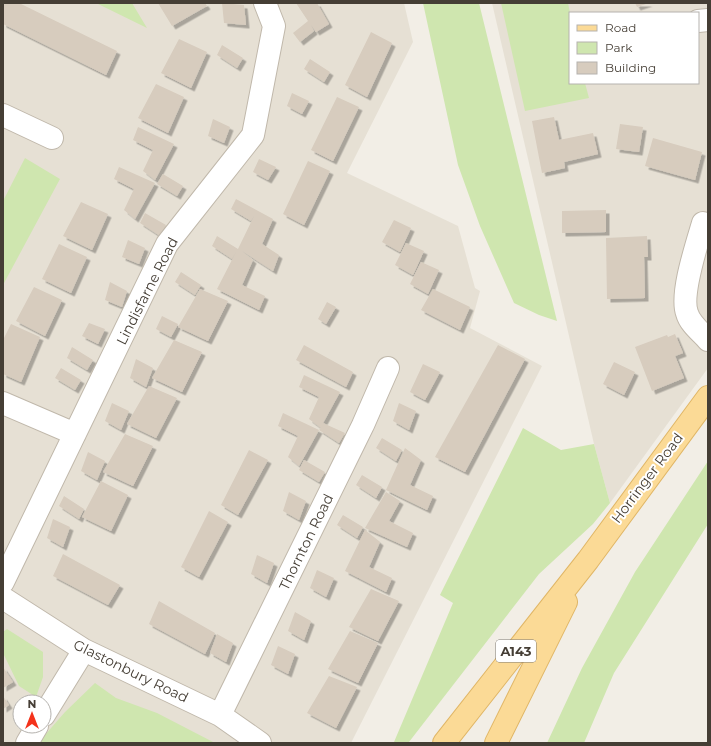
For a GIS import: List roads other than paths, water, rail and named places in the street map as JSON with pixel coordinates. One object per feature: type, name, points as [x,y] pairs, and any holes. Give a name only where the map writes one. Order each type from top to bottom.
[{"type":"main road","name":"Horringer Road","points":[[444,743],[588,560],[708,397]]},
{"type":"main road","name":"Horringer Road","points":[[496,743],[588,560]]},
{"type":"street","name":"Lindisfarne Road","points":[[3,582],[167,244],[253,135],[274,26],[265,3]]},
{"type":"street","points":[[3,115],[52,138]]},
{"type":"street","points":[[703,223],[692,261],[685,301],[686,312],[690,320],[708,340]]},
{"type":"street","name":"Thornton Road","points":[[220,715],[363,425],[388,368]]},
{"type":"street","points":[[3,403],[75,434]]},
{"type":"street","name":"Glastonbury Road","points":[[3,598],[84,650],[220,715],[260,743]]},
{"type":"street","points":[[52,702],[84,650]]},
{"type":"street","points":[[27,743],[32,734]]}]
